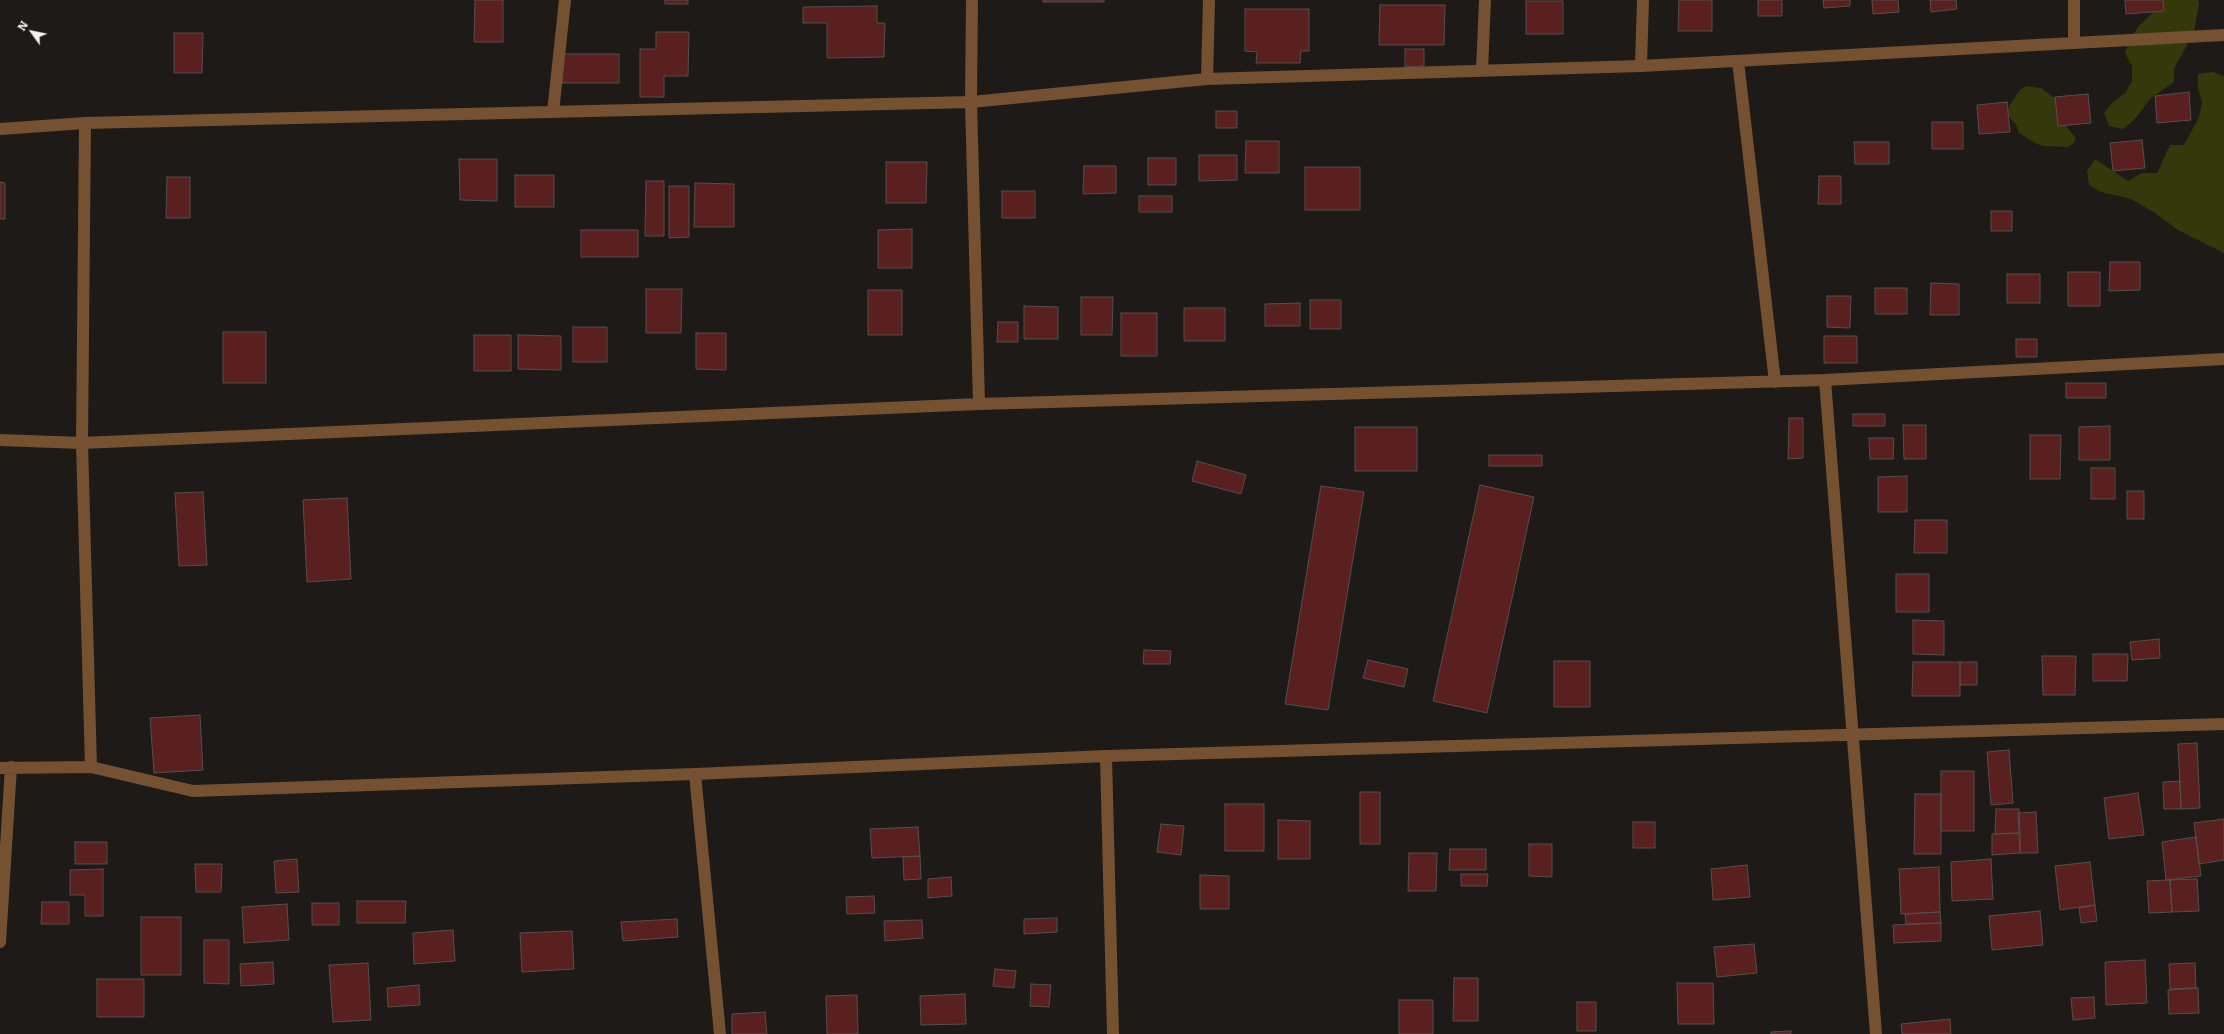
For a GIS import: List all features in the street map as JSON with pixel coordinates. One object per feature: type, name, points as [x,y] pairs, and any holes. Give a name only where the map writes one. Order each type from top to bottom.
[{"type":"street","points":[[553,112],[565,0]]},
{"type":"street","points":[[972,0],[971,102],[979,404]]},
{"type":"street","points":[[1207,79],[1209,0]]},
{"type":"street","points":[[1482,70],[1485,0]]},
{"type":"street","points":[[1641,66],[1643,0]]},
{"type":"street","points":[[2074,0],[2074,43]]},
{"type":"street","points":[[0,129],[85,123],[971,102],[1207,79],[1641,66],[2224,35]]},
{"type":"street","points":[[1738,61],[1775,382]]},
{"type":"street","points":[[85,123],[82,443],[91,767]]},
{"type":"street","points":[[0,440],[82,443],[979,404],[1775,382],[2224,359]]},
{"type":"street","points":[[1825,380],[1876,1034]]},
{"type":"street","points":[[0,942],[5,768],[91,767],[193,791],[695,774],[1106,756],[2224,724]]},
{"type":"street","points":[[1106,756],[1113,1034]]},
{"type":"street","points":[[695,774],[720,1034]]},
{"type":"green space","points":[[2163,0],[2198,0],[2199,4],[2194,32],[2174,69],[2174,82],[2151,98],[2134,120],[2123,129],[2109,126],[2104,113],[2113,102],[2125,93],[2132,81],[2132,66],[2125,53],[2130,39],[2139,26],[2161,5]]},
{"type":"green space","points":[[2213,72],[2224,76],[2224,253],[2178,230],[2155,213],[2131,199],[2101,192],[2089,185],[2087,171],[2095,159],[2128,181],[2142,173],[2157,173],[2170,145],[2184,145],[2199,117],[2202,102],[2198,88],[2198,74]]},
{"type":"green space","points":[[2026,86],[2041,88],[2059,101],[2060,123],[2066,126],[2076,138],[2074,143],[2068,147],[2044,146],[2037,144],[2019,133],[2016,125],[2007,114],[2009,106],[2020,90]]},
{"type":"building","points":[[475,0],[503,0],[503,42],[474,42]]},
{"type":"building","points":[[665,0],[688,0],[688,4],[665,4]]},
{"type":"building","points":[[1043,0],[1104,0],[1104,2],[1043,2]]},
{"type":"building","points":[[1679,0],[1712,0],[1712,31],[1678,31]]},
{"type":"building","points":[[1758,0],[1782,0],[1782,16],[1758,16]]},
{"type":"building","points":[[1823,0],[1850,0],[1850,6],[1824,8]]},
{"type":"building","points":[[1872,0],[1898,0],[1899,12],[1873,14]]},
{"type":"building","points":[[1930,0],[1956,0],[1957,9],[1931,12]]},
{"type":"building","points":[[2125,0],[2163,0],[2164,11],[2126,14]]},
{"type":"building","points":[[1526,1],[1563,1],[1563,34],[1526,34]]},
{"type":"building","points":[[1380,5],[1445,5],[1444,45],[1379,45]]},
{"type":"building","points":[[877,6],[877,23],[885,23],[884,57],[827,58],[827,23],[803,23],[803,7]]},
{"type":"building","points":[[1245,9],[1309,9],[1309,51],[1301,51],[1300,63],[1256,63],[1257,52],[1245,51]]},
{"type":"building","points":[[656,32],[689,32],[688,76],[664,76],[664,97],[640,97],[640,49],[656,49]]},
{"type":"building","points":[[174,33],[203,33],[202,73],[174,73]]},
{"type":"building","points":[[1405,49],[1424,49],[1424,66],[1405,67]]},
{"type":"building","points":[[563,54],[619,54],[619,83],[562,83]]},
{"type":"building","points":[[2189,92],[2191,120],[2157,123],[2155,96]]},
{"type":"building","points":[[2088,94],[2091,123],[2058,126],[2055,97]]},
{"type":"building","points":[[2007,102],[2010,132],[1979,134],[1977,105]]},
{"type":"building","points":[[1216,111],[1237,111],[1237,128],[1216,128]]},
{"type":"building","points":[[1932,122],[1963,122],[1963,149],[1932,149]]},
{"type":"building","points":[[2142,140],[2145,168],[2113,171],[2110,143]]},
{"type":"building","points":[[1246,141],[1279,141],[1279,173],[1245,173]]},
{"type":"building","points":[[1854,142],[1889,142],[1889,164],[1855,164]]},
{"type":"building","points":[[1199,155],[1237,155],[1237,180],[1199,181]]},
{"type":"building","points":[[1148,158],[1176,158],[1176,185],[1148,185]]},
{"type":"building","points":[[459,159],[497,159],[497,201],[460,200]]},
{"type":"building","points":[[886,162],[927,162],[926,203],[886,203]]},
{"type":"building","points":[[1084,166],[1116,166],[1116,193],[1083,194]]},
{"type":"building","points":[[1305,167],[1360,167],[1360,210],[1305,210]]},
{"type":"building","points":[[515,175],[554,175],[554,207],[515,207]]},
{"type":"building","points":[[1819,176],[1841,176],[1841,204],[1818,204]]},
{"type":"building","points":[[167,177],[190,177],[190,218],[166,218]]},
{"type":"building","points":[[646,181],[664,181],[664,236],[645,236]]},
{"type":"building","points":[[0,182],[5,183],[5,219],[0,219]]},
{"type":"building","points":[[695,183],[734,184],[734,227],[694,227]]},
{"type":"building","points":[[669,186],[689,186],[689,237],[669,238]]},
{"type":"building","points":[[1002,191],[1035,191],[1035,218],[1002,218]]},
{"type":"building","points":[[1139,196],[1172,196],[1172,212],[1139,212]]},
{"type":"building","points":[[1991,211],[2012,211],[2012,231],[1991,231]]},
{"type":"building","points":[[912,229],[912,268],[878,268],[878,230]]},
{"type":"building","points":[[581,230],[638,230],[638,257],[581,257]]},
{"type":"building","points":[[2110,262],[2140,262],[2140,290],[2109,291]]},
{"type":"building","points":[[2068,272],[2100,272],[2100,306],[2068,306]]},
{"type":"building","points":[[2007,274],[2040,274],[2040,303],[2007,303]]},
{"type":"building","points":[[1931,283],[1959,284],[1959,315],[1930,315]]},
{"type":"building","points":[[1875,288],[1907,288],[1907,314],[1875,314]]},
{"type":"building","points":[[646,289],[682,289],[681,333],[646,333]]},
{"type":"building","points":[[868,290],[902,290],[902,335],[868,335]]},
{"type":"building","points":[[1827,296],[1851,296],[1850,328],[1827,327]]},
{"type":"building","points":[[1081,297],[1113,297],[1112,335],[1081,335]]},
{"type":"building","points":[[1310,300],[1341,300],[1341,329],[1310,329]]},
{"type":"building","points":[[1300,303],[1300,326],[1265,326],[1265,304]]},
{"type":"building","points":[[1024,306],[1058,307],[1058,339],[1024,339]]},
{"type":"building","points":[[1184,308],[1225,308],[1225,341],[1184,341]]},
{"type":"building","points":[[1121,313],[1157,313],[1157,356],[1121,356]]},
{"type":"building","points":[[998,322],[1018,322],[1018,342],[997,342]]},
{"type":"building","points":[[573,327],[607,327],[607,362],[573,362]]},
{"type":"building","points":[[223,332],[266,332],[266,383],[223,383]]},
{"type":"building","points":[[696,333],[726,333],[726,370],[696,369]]},
{"type":"building","points":[[474,335],[511,335],[511,371],[474,371]]},
{"type":"building","points":[[518,335],[561,336],[561,370],[518,369]]},
{"type":"building","points":[[1824,336],[1857,336],[1857,363],[1824,363]]},
{"type":"building","points":[[2016,339],[2037,339],[2037,357],[2016,357]]},
{"type":"building","points":[[2066,383],[2106,383],[2106,398],[2066,398]]},
{"type":"building","points":[[1853,414],[1885,414],[1885,426],[1853,426]]},
{"type":"building","points":[[1789,418],[1803,418],[1803,458],[1788,459]]},
{"type":"building","points":[[1903,425],[1926,425],[1926,459],[1904,459]]},
{"type":"building","points":[[2110,426],[2110,460],[2079,460],[2079,427]]},
{"type":"building","points":[[1355,427],[1417,427],[1417,471],[1355,471]]},
{"type":"building","points":[[2030,435],[2061,435],[2060,479],[2030,479]]},
{"type":"building","points":[[1869,438],[1894,438],[1893,459],[1870,459]]},
{"type":"building","points":[[1489,455],[1542,455],[1542,466],[1489,466]]},
{"type":"building","points":[[1197,461],[1246,475],[1241,494],[1192,481]]},
{"type":"building","points":[[2091,468],[2115,468],[2115,499],[2091,499]]},
{"type":"building","points":[[1907,476],[1907,512],[1878,512],[1878,477]]},
{"type":"building","points":[[1480,485],[1534,497],[1487,713],[1433,701]]},
{"type":"building","points":[[1321,486],[1364,492],[1328,710],[1285,704]]},
{"type":"building","points":[[2127,491],[2144,491],[2144,519],[2127,519]]},
{"type":"building","points":[[203,492],[207,565],[179,566],[175,493]]},
{"type":"building","points":[[347,498],[351,579],[307,582],[303,500]]},
{"type":"building","points":[[1915,520],[1947,520],[1947,553],[1914,553]]},
{"type":"building","points":[[1896,574],[1929,574],[1929,612],[1896,612]]},
{"type":"building","points":[[1913,620],[1944,621],[1944,655],[1913,654]]},
{"type":"building","points":[[2159,639],[2160,658],[2132,660],[2130,642]]},
{"type":"building","points":[[1144,650],[1171,651],[1170,664],[1143,664]]},
{"type":"building","points":[[2093,654],[2128,654],[2127,681],[2093,681]]},
{"type":"building","points":[[2042,656],[2076,656],[2075,695],[2043,695]]},
{"type":"building","points":[[1368,660],[1408,669],[1404,687],[1363,678]]},
{"type":"building","points":[[1554,661],[1590,661],[1590,707],[1554,707]]},
{"type":"building","points":[[1913,662],[1960,662],[1960,696],[1912,696]]},
{"type":"building","points":[[1960,662],[1977,662],[1977,685],[1960,685]]},
{"type":"building","points":[[200,715],[203,770],[154,773],[150,718]]},
{"type":"building","points":[[2197,743],[2200,808],[2181,809],[2178,744]]},
{"type":"building","points":[[2009,750],[2013,803],[1991,805],[1987,752]]},
{"type":"building","points":[[1941,771],[1974,771],[1974,831],[1941,831]]},
{"type":"building","points":[[2180,781],[2181,809],[2164,809],[2163,782]]},
{"type":"building","points":[[1360,792],[1380,792],[1380,844],[1360,844]]},
{"type":"building","points":[[2138,793],[2144,835],[2109,839],[2104,798]]},
{"type":"building","points":[[1915,794],[1941,794],[1941,854],[1914,854]]},
{"type":"building","points":[[1225,804],[1264,804],[1264,851],[1225,851]]},
{"type":"building","points":[[1996,809],[2019,809],[2020,833],[1995,834]]},
{"type":"building","points":[[2036,812],[2038,853],[2020,853],[2018,813]]},
{"type":"building","points":[[2224,819],[2224,860],[2199,864],[2194,823]]},
{"type":"building","points":[[1278,820],[1310,821],[1310,859],[1278,859]]},
{"type":"building","points":[[1633,822],[1655,822],[1655,848],[1633,848]]},
{"type":"building","points":[[1161,824],[1184,826],[1181,855],[1157,852]]},
{"type":"building","points":[[918,827],[920,856],[872,858],[870,829]]},
{"type":"building","points":[[2020,833],[2020,853],[1992,855],[1992,834]]},
{"type":"building","points":[[2196,837],[2201,876],[2166,880],[2162,842]]},
{"type":"building","points":[[75,842],[107,842],[107,864],[75,864]]},
{"type":"building","points":[[1529,844],[1552,844],[1552,877],[1529,876]]},
{"type":"building","points":[[1450,849],[1486,849],[1486,870],[1449,870]]},
{"type":"building","points":[[1409,853],[1437,853],[1436,891],[1408,891]]},
{"type":"building","points":[[920,856],[921,879],[904,880],[903,857]]},
{"type":"building","points":[[297,859],[299,892],[276,893],[274,861]]},
{"type":"building","points":[[1991,859],[1993,899],[1952,901],[1951,862]]},
{"type":"building","points":[[2090,862],[2095,905],[2060,910],[2055,866]]},
{"type":"building","points":[[195,864],[222,864],[221,892],[196,892]]},
{"type":"building","points":[[1747,865],[1750,897],[1713,900],[1711,869]]},
{"type":"building","points":[[1939,867],[1940,912],[1901,914],[1899,869]]},
{"type":"building","points":[[103,869],[103,916],[85,916],[85,895],[70,895],[70,870]]},
{"type":"building","points":[[1461,874],[1488,874],[1487,886],[1461,886]]},
{"type":"building","points":[[1200,875],[1229,876],[1229,909],[1200,909]]},
{"type":"building","points":[[951,877],[952,896],[928,898],[928,879]]},
{"type":"building","points":[[2197,879],[2199,911],[2172,912],[2170,880]]},
{"type":"building","points":[[2170,880],[2172,912],[2149,913],[2147,881]]},
{"type":"building","points":[[874,896],[875,913],[847,914],[846,897]]},
{"type":"building","points":[[357,901],[406,901],[405,923],[357,923]]},
{"type":"building","points":[[42,902],[69,902],[69,924],[41,924]]},
{"type":"building","points":[[312,903],[339,903],[339,925],[312,925]]},
{"type":"building","points":[[287,904],[289,940],[244,943],[242,907]]},
{"type":"building","points":[[2095,905],[2097,921],[2081,923],[2079,908]]},
{"type":"building","points":[[2040,911],[2043,945],[1992,950],[1989,916]]},
{"type":"building","points":[[1940,912],[1941,923],[1906,924],[1905,914]]},
{"type":"building","points":[[141,917],[181,917],[181,975],[141,975]]},
{"type":"building","points":[[1057,918],[1057,932],[1024,934],[1024,919]]},
{"type":"building","points":[[677,919],[678,937],[623,941],[621,922]]},
{"type":"building","points":[[922,920],[923,938],[885,941],[884,921]]},
{"type":"building","points":[[1941,923],[1941,941],[1894,943],[1893,925]]},
{"type":"building","points":[[453,930],[455,961],[414,964],[413,933]]},
{"type":"building","points":[[572,931],[574,969],[522,972],[520,933]]},
{"type":"building","points":[[204,940],[229,940],[229,984],[204,983]]},
{"type":"building","points":[[1754,944],[1757,973],[1717,977],[1714,947]]},
{"type":"building","points":[[2145,960],[2147,1003],[2106,1005],[2105,962]]},
{"type":"building","points":[[273,962],[274,984],[241,986],[240,964]]},
{"type":"building","points":[[368,963],[371,1020],[333,1022],[329,965]]},
{"type":"building","points":[[2195,963],[2196,988],[2170,989],[2169,964]]},
{"type":"building","points":[[995,969],[1016,971],[1014,988],[993,986]]},
{"type":"building","points":[[1454,978],[1478,978],[1478,1021],[1453,1021]]},
{"type":"building","points":[[97,979],[144,979],[144,1017],[97,1017]]},
{"type":"building","points":[[1677,983],[1713,983],[1714,1024],[1678,1024]]},
{"type":"building","points":[[1031,984],[1051,985],[1049,1007],[1030,1006]]},
{"type":"building","points":[[419,985],[420,1005],[388,1007],[387,988]]},
{"type":"building","points":[[2198,988],[2199,1013],[2169,1014],[2168,990]]},
{"type":"building","points":[[965,994],[966,1024],[921,1025],[920,996]]},
{"type":"building","points":[[857,995],[858,1034],[827,1034],[826,996]]},
{"type":"building","points":[[2094,997],[2095,1018],[2073,1020],[2071,998]]},
{"type":"building","points":[[1399,1000],[1433,1000],[1433,1034],[1399,1034]]},
{"type":"building","points":[[1577,1002],[1596,1002],[1596,1031],[1577,1031]]},
{"type":"building","points":[[765,1012],[767,1034],[732,1034],[732,1014]]},
{"type":"building","points":[[1950,1019],[1951,1034],[1902,1034],[1901,1024]]},
{"type":"building","points":[[1791,1031],[1791,1034],[1771,1034],[1771,1032]]}]
